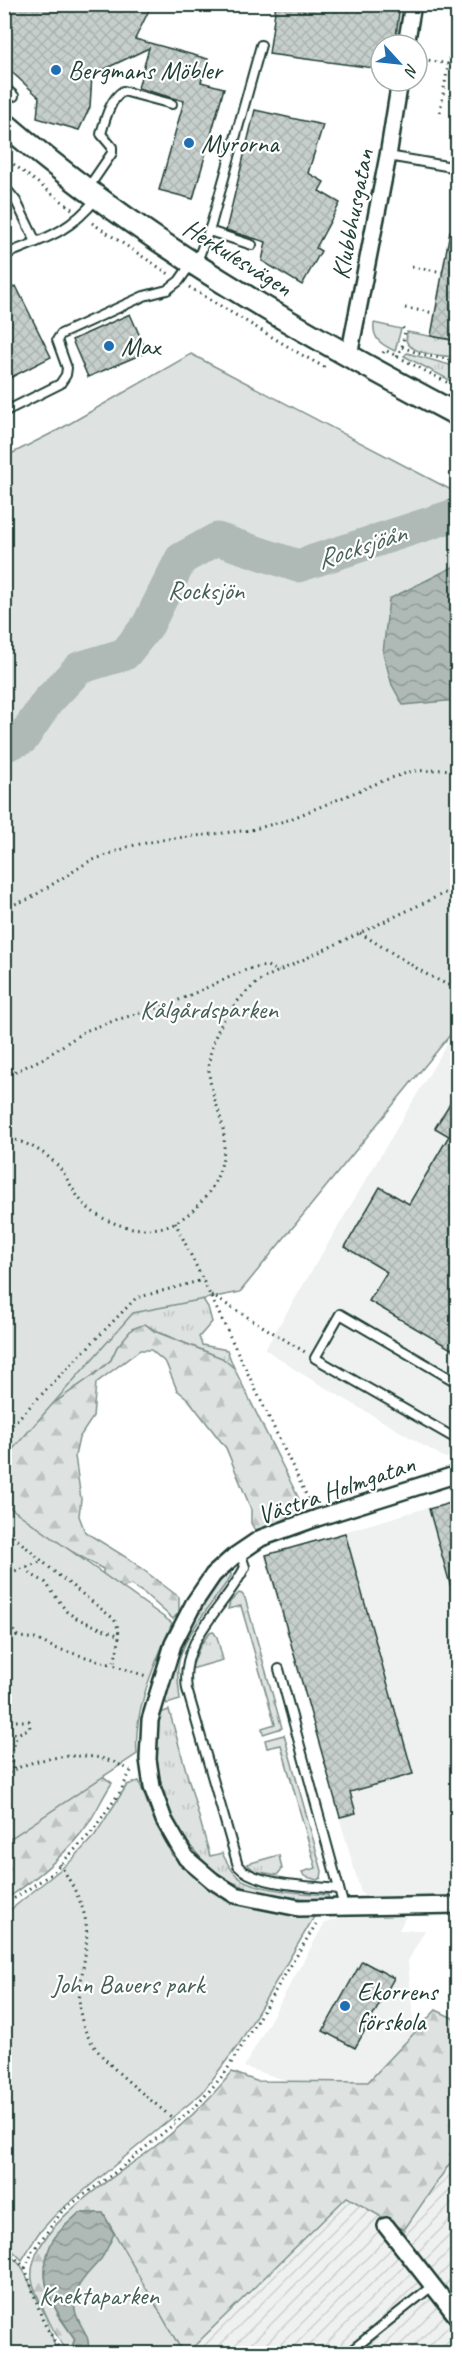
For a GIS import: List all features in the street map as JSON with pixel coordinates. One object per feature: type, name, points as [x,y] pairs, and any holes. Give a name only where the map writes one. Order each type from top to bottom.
[{"type":"main road","name":"Herkulesvägen","points":[[4,123],[93,193],[213,278],[458,415]]},
{"type":"street","points":[[408,33],[413,4]]},
{"type":"street","name":"Klubbhusgatan","points":[[350,356],[398,93]]},
{"type":"street","name":"Västra Holmgatan","points":[[458,1474],[261,1538],[237,1554],[213,1575],[194,1603],[173,1644],[150,1720],[148,1759],[152,1787],[168,1827],[186,1858],[213,1881],[236,1895],[299,1908],[458,1905]]},
{"type":"street","points":[[386,2226],[458,2318]]},
{"type":"lane","points":[[4,412],[60,384],[66,375],[67,368],[57,340],[61,334],[144,297],[166,290],[179,281],[194,264],[209,231],[261,45]]},
{"type":"lane","points":[[4,87],[14,96]]},
{"type":"lane","points":[[4,255],[69,227],[82,216],[112,153],[112,147],[101,134],[117,95],[123,91],[172,104]]},
{"type":"lane","points":[[388,156],[458,168]]},
{"type":"lane","points":[[4,186],[16,201],[36,242]]},
{"type":"lane","points":[[209,231],[252,245]]},
{"type":"lane","points":[[458,1383],[340,1314],[315,1358],[458,1440]]},
{"type":"lane","points":[[237,1554],[245,1567],[204,1627],[188,1656],[185,1673],[187,1689],[238,1866],[244,1873],[257,1879],[339,1889]]},
{"type":"lane","points":[[279,1669],[344,1907]]},
{"type":"lane","points":[[348,2354],[432,2286]]},
{"type":"path","points":[[440,112],[453,37]]},
{"type":"path","points":[[429,60],[458,66]]},
{"type":"path","points":[[412,267],[442,272]]},
{"type":"path","points":[[405,308],[435,313]]},
{"type":"path","points":[[397,357],[405,331],[402,327]]},
{"type":"path","points":[[402,346],[423,355],[458,361]]},
{"type":"path","points":[[4,908],[29,899],[88,862],[130,846],[168,839],[251,830],[288,820],[412,771],[458,769]]},
{"type":"path","points":[[4,1137],[25,1143],[53,1161],[64,1173],[81,1201],[94,1213],[108,1221],[142,1228],[159,1227],[175,1222],[195,1210],[206,1198],[220,1170],[225,1139],[211,1084],[209,1066],[217,1034],[225,1018],[248,990],[279,970],[447,892],[458,882]]},
{"type":"path","points":[[360,933],[426,974],[458,990]]},
{"type":"path","points":[[4,1077],[44,1058],[85,1031],[168,1005],[232,974],[267,966],[279,970]]},
{"type":"path","points":[[175,1222],[317,1518]]},
{"type":"path","points":[[4,1433],[136,1298],[203,1280]]},
{"type":"path","points":[[210,1294],[315,1358]]},
{"type":"path","points":[[4,1528],[114,1619],[120,1628],[120,1636],[113,1665]]},
{"type":"path","points":[[4,1575],[42,1561]]},
{"type":"path","points":[[27,1567],[32,1575],[45,1582],[67,1612],[78,1619],[120,1636]]},
{"type":"path","points":[[4,1615],[18,1636]]},
{"type":"path","points":[[4,1640],[18,1636],[160,1681]]},
{"type":"path","points":[[4,1721],[29,1722],[30,1728],[17,1734],[4,1731]]},
{"type":"path","points":[[13,1769],[11,1757],[17,1734]]},
{"type":"path","points":[[4,1776],[13,1769],[57,1757],[98,1757],[130,1770]]},
{"type":"path","points":[[4,1905],[51,1874],[91,1833],[120,1792],[132,1767],[148,1759]]},
{"type":"path","points":[[60,1864],[78,1897],[86,1923],[79,2010],[91,2041],[125,2077],[177,2122]]},
{"type":"path","points":[[25,2268],[33,2251],[63,2210],[177,2122],[197,2105],[225,2073],[326,1907]]},
{"type":"path","points":[[4,2246],[25,2268],[40,2313],[62,2354]]},
{"type":"shaded area","points":[[456,1029],[457,1455],[445,1458],[297,1371],[265,1349]]},
{"type":"shaded area","points":[[457,1499],[457,1899],[369,1898],[361,1893],[264,1555]]},
{"type":"shaded area","name":"Ekorrens förskola","points":[[354,1916],[406,1916],[399,1930],[425,1930],[408,1961],[414,2033],[355,2102],[244,2067],[324,1924],[332,1920]]},
{"type":"shaded area","points":[[457,2153],[457,2353],[187,2354],[348,2197],[405,2230]]},
{"type":"green space","points":[[374,323],[401,329],[395,351],[376,337]]},
{"type":"green space","points":[[407,332],[457,341],[457,357],[428,354],[414,349],[406,340]]},
{"type":"green space","points":[[407,353],[457,367],[457,384],[404,356]]},
{"type":"green space","points":[[191,354],[457,493],[457,1030],[455,1029],[240,1292],[133,1313],[5,1458],[5,457],[62,428]]},
{"type":"green space","points":[[199,1293],[208,1307],[212,1322],[199,1337],[202,1345],[227,1350],[234,1368],[214,1355],[167,1336],[145,1324],[117,1347],[111,1360],[95,1374],[57,1401],[42,1408],[128,1312]]},
{"type":"green space","points":[[145,1324],[154,1331],[222,1358],[234,1368],[299,1499],[289,1517],[256,1532],[251,1523],[251,1509],[226,1448],[188,1399],[177,1390],[166,1363],[151,1350],[140,1350],[96,1383],[93,1417],[79,1438],[75,1456],[81,1499],[79,1516],[85,1532],[129,1559],[179,1597],[179,1612],[173,1619],[144,1593],[131,1585],[115,1590],[103,1579],[103,1569],[5,1514],[5,1442],[42,1408],[57,1401],[95,1374],[111,1360],[117,1347],[132,1329]]},
{"type":"green space","points":[[5,1504],[172,1623],[152,1671],[142,1704],[138,1720],[137,1754],[5,1842]]},
{"type":"green space","points":[[227,1572],[231,1573],[231,1576],[192,1632],[180,1656],[178,1679],[180,1700],[167,1704],[164,1693],[167,1677],[175,1658],[197,1617]]},
{"type":"green space","points":[[239,1593],[245,1598],[282,1728],[263,1734],[262,1728],[275,1724],[241,1606],[228,1609],[230,1602]]},
{"type":"green space","points":[[213,1631],[217,1637],[223,1660],[191,1669],[200,1646]]},
{"type":"green space","points":[[169,1710],[210,1856],[222,1853],[237,1876],[255,1885],[307,1894],[328,1895],[329,1899],[284,1897],[243,1887],[221,1875],[201,1859],[185,1838],[172,1815],[157,1763],[156,1738],[160,1713]]},
{"type":"green space","points":[[284,1735],[322,1871],[321,1878],[317,1880],[304,1876],[302,1872],[316,1868],[281,1745],[267,1748],[265,1740]]},
{"type":"green space","points":[[100,1774],[112,1783],[88,1824],[50,1866],[5,1900],[5,1820]]},
{"type":"green space","name":"John Bauers park","points":[[139,1781],[151,1813],[172,1855],[203,1884],[236,1904],[314,1917],[239,2044],[202,2093],[57,2213],[38,2234],[22,2260],[5,2243],[4,1915],[72,1860],[95,1835],[127,1785]]},
{"type":"green space","points":[[279,1855],[282,1869],[277,1875],[255,1871],[247,1864]]},
{"type":"green space","points":[[436,2010],[457,2020],[457,2153],[404,2230],[347,2197],[187,2353],[183,2353],[114,2234],[57,2314],[75,2339],[70,2353],[52,2327],[32,2280],[34,2261],[42,2243],[56,2225],[74,2208],[180,2126],[202,2106],[232,2072],[256,2081],[368,2082]]},
{"type":"green space","name":"Knektaparken","points":[[79,2213],[103,2213],[183,2353],[69,2353],[75,2339],[54,2306],[46,2282],[45,2270],[53,2240]]},
{"type":"green space","points":[[5,2249],[22,2267],[46,2317],[57,2353],[5,2353]]},
{"type":"water","points":[[457,565],[457,700],[403,705],[392,685],[383,653],[389,599]]},
{"type":"water","points":[[79,2213],[103,2213],[114,2234],[103,2256],[81,2282],[75,2295],[75,2310],[87,2336],[87,2353],[73,2353],[71,2350],[75,2339],[54,2306],[46,2282],[45,2270],[53,2240]]},
{"type":"building","name":"Bergmans Möbler","points":[[4,4],[64,4],[68,9],[77,4],[152,4],[135,39],[208,59],[201,82],[224,88],[193,199],[159,190],[184,101],[138,88],[149,48],[92,75],[90,107],[79,130],[37,118],[39,97],[4,65]]},
{"type":"building","points":[[276,4],[400,4],[396,33],[369,33],[369,67],[269,54]]},
{"type":"building","points":[[255,110],[323,125],[308,173],[324,182],[319,191],[340,203],[316,248],[321,251],[302,285],[262,261],[266,242],[226,230]]},
{"type":"building","points":[[450,231],[458,232],[458,341],[431,336]]},
{"type":"building","points":[[16,286],[51,357],[4,381],[4,292]]},
{"type":"building","name":"Max","points":[[130,314],[147,352],[88,377],[72,340]]},
{"type":"building","points":[[458,1090],[458,1353],[369,1301],[387,1272],[345,1247],[380,1187],[409,1204],[449,1136],[435,1128]]},
{"type":"building","points":[[458,1501],[458,1594],[453,1595],[429,1509]]},
{"type":"building","points":[[345,1533],[413,1774],[350,1792],[356,1813],[340,1817],[266,1555]]},
{"type":"building","points":[[362,1961],[394,1978],[355,2048],[323,2031]]},
{"type":"waterway","name":"Rocksjöån","points":[[4,746],[23,738],[47,702],[79,668],[125,654],[148,625],[181,559],[217,539],[298,566],[458,514]]},
{"type":"waterway","points":[[4,2353],[10,2354]]},
{"type":"place","name":"Bergmans Möbler","points":[[56,70]]},
{"type":"place","name":"Myrorna","points":[[189,143]]},
{"type":"place","name":"Max","points":[[109,346]]},
{"type":"place","name":"Ekorrens förskola","points":[[345,2006]]},
{"type":"park label","name":"Rocksjön","points":[[206,590]]},
{"type":"park label","name":"Kålgårdsparken","points":[[209,1009]]}]
